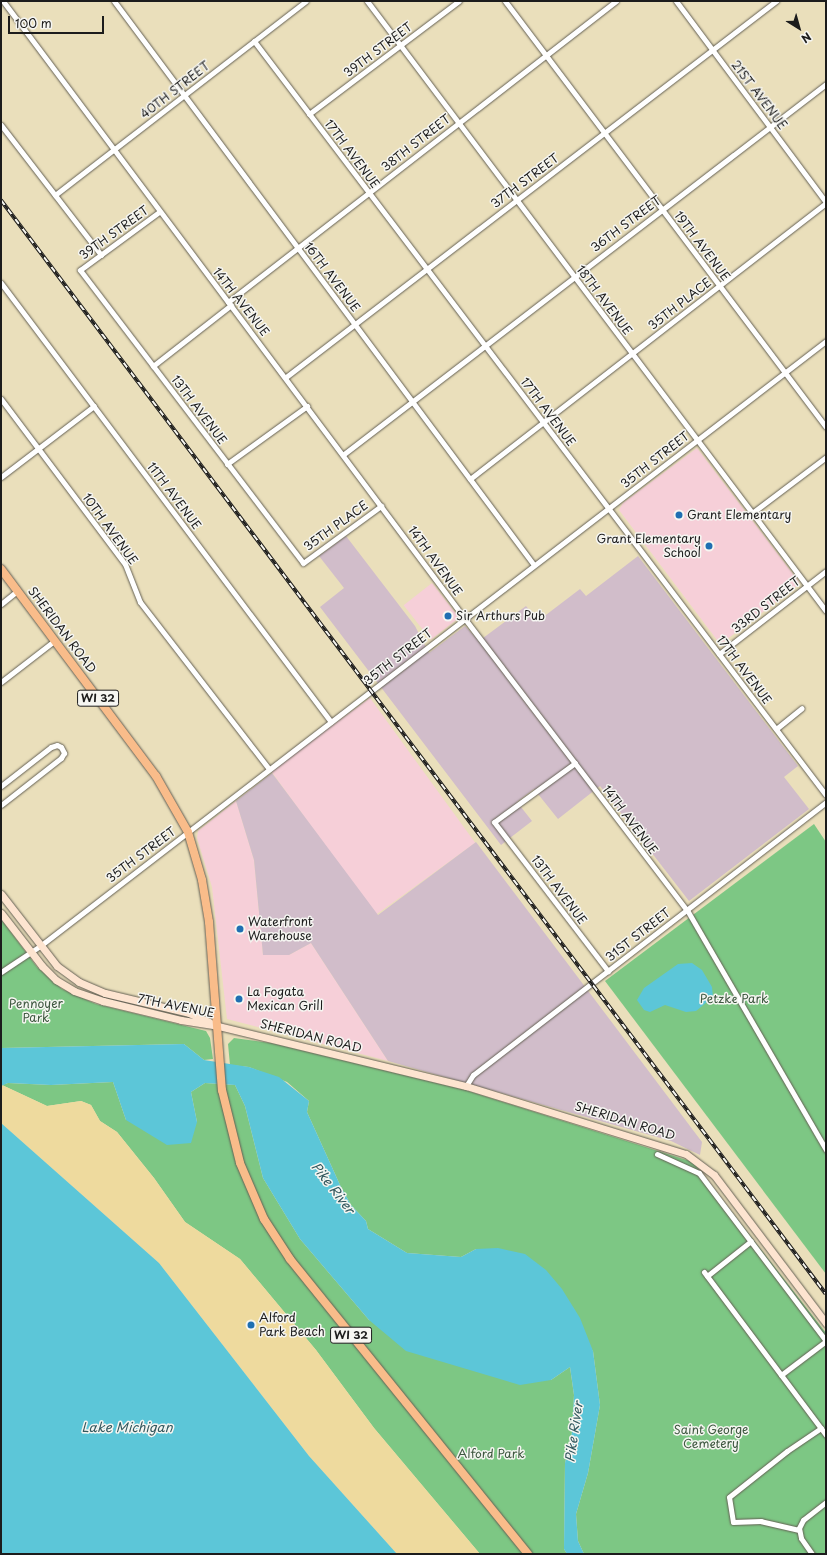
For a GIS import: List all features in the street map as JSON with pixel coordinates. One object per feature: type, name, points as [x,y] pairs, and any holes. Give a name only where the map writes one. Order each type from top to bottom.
[{"type":"main road","name":"SHERIDAN ROAD","points":[[1,569],[156,776],[188,832],[202,880],[208,916],[218,1026]]},
{"type":"main road","name":"WI 32","points":[[218,1026],[222,1090],[240,1163],[264,1219],[277,1241],[528,1554]]},
{"type":"street","name":"14TH AVENUE","points":[[3,1],[159,212],[344,454],[465,619],[687,910],[826,1150]]},
{"type":"street","name":"16TH AVENUE","points":[[114,1],[534,565]]},
{"type":"street","name":"40TH STREET","points":[[55,195],[306,1]]},
{"type":"street","name":"18TH AVENUE","points":[[367,1],[826,610]]},
{"type":"street","name":"39TH STREET","points":[[309,114],[459,1]]},
{"type":"street","name":"19TH AVENUE","points":[[505,1],[826,427]]},
{"type":"street","name":"38TH STREET","points":[[153,366],[297,248],[616,1]]},
{"type":"street","name":"21ST AVENUE","points":[[676,1],[826,202]]},
{"type":"street","name":"37TH STREET","points":[[286,377],[776,1]]},
{"type":"street","name":"17TH AVENUE","points":[[254,42],[826,795]]},
{"type":"street","name":"36TH STREET","points":[[344,454],[826,84]]},
{"type":"street","points":[[1,125],[101,254]]},
{"type":"street","name":"35TH PLACE","points":[[470,479],[826,202]]},
{"type":"street","name":"39TH STREET","points":[[80,270],[159,212]]},
{"type":"street","name":"13TH AVENUE","points":[[80,270],[303,563]]},
{"type":"street","name":"11TH AVENUE","points":[[1,283],[330,722]]},
{"type":"street","name":"35TH STREET","points":[[1,972],[40,946],[608,508],[826,342]]},
{"type":"street","name":"10TH AVENUE","points":[[1,399],[125,564],[140,602],[269,769]]},
{"type":"street","points":[[1,477],[94,406]]},
{"type":"street","points":[[227,464],[307,406]]},
{"type":"street","points":[[752,513],[826,457]]},
{"type":"street","name":"35TH PLACE","points":[[303,563],[381,506]]},
{"type":"street","name":"33RD STREET","points":[[719,654],[826,571]]},
{"type":"street","points":[[1,604],[18,591]]},
{"type":"street","points":[[1,682],[54,641]]},
{"type":"street","points":[[776,728],[802,708]]},
{"type":"street","points":[[1,786],[51,748],[57,745],[61,747],[64,753],[61,758],[1,805]]},
{"type":"street","name":"13TH AVENUE","points":[[575,763],[494,822],[608,971]]},
{"type":"street","name":"31ST STREET","points":[[466,1086],[472,1075],[826,802]]},
{"type":"street","name":"7TH AVENUE","points":[[1,894],[57,966],[78,982],[105,993],[189,1013],[218,1026]]},
{"type":"street","name":"7TH AVENUE","points":[[1,913],[30,952],[56,980],[74,991],[103,1001],[181,1020],[218,1026]]},
{"type":"street","name":"SHERIDAN ROAD","points":[[218,1026],[466,1086],[671,1147],[696,1159],[714,1175],[826,1323]]},
{"type":"street","points":[[658,1154],[699,1172],[826,1341],[781,1375]]},
{"type":"street","points":[[751,1241],[705,1274],[826,1435]]},
{"type":"street","points":[[799,1530],[761,1521],[733,1522],[730,1515],[729,1497],[787,1451],[821,1428]]},
{"type":"street","points":[[812,1554],[801,1538],[799,1530],[803,1520],[826,1502]]},
{"type":"shaded area","name":"Grant Elementary School","points":[[697,448],[799,582],[795,588],[722,643],[717,640],[619,510],[623,503]]},
{"type":"shaded area","points":[[346,536],[415,626],[429,653],[465,626],[479,641],[526,606],[538,621],[580,589],[586,596],[638,556],[798,766],[784,777],[809,809],[689,901],[600,786],[558,819],[534,789],[517,802],[532,821],[501,845],[320,607],[344,588],[319,556]]},
{"type":"shaded area","points":[[432,583],[459,618],[431,640],[404,605]]},
{"type":"shaded area","points":[[370,698],[475,843],[376,915],[270,770]]},
{"type":"shaded area","points":[[272,773],[378,915],[476,842],[702,1142],[700,1155],[671,1141],[388,1061],[311,943],[289,955],[263,955],[254,860],[236,801]]},
{"type":"shaded area","points":[[236,801],[254,860],[263,955],[289,955],[311,943],[388,1061],[227,1019],[212,887],[197,838],[198,831]]},
{"type":"green space","name":"Petzke Park","points":[[814,824],[826,842],[826,1274],[605,981]]},
{"type":"green space","name":"Pennoyer Park","points":[[1,919],[37,967],[62,989],[96,1004],[206,1031],[210,1038],[213,1059],[204,1060],[184,1044],[1,1048]]},
{"type":"green space","name":"Saint George Cemetery","points":[[234,1038],[271,1043],[465,1090],[693,1162],[826,1333],[826,1554],[584,1554],[578,1541],[576,1514],[588,1473],[600,1405],[593,1351],[476,1249],[461,1257],[407,1253],[368,1229],[366,1221],[351,1205],[340,1185],[307,1112],[309,1101],[287,1082],[249,1067],[230,1065],[228,1044]]},
{"type":"green space","name":"Alford Park","points":[[113,1082],[126,1120],[197,1122],[191,1092],[205,1083],[235,1085],[245,1106],[263,1178],[300,1239],[369,1320],[551,1380],[570,1367],[574,1395],[572,1432],[565,1463],[564,1549],[567,1554],[480,1554],[374,1428],[316,1350],[240,1259],[185,1222],[154,1178],[117,1132],[100,1121],[91,1105],[81,1101],[47,1106],[2,1085],[8,1083],[51,1085]]},
{"type":"sand","name":"Alford Park Beach","points":[[2,1085],[47,1106],[81,1101],[91,1105],[100,1121],[117,1132],[154,1178],[185,1222],[240,1259],[316,1350],[374,1428],[480,1554],[397,1554],[309,1456],[159,1263],[1,1123]]},
{"type":"water","points":[[692,963],[702,970],[712,987],[713,997],[696,1011],[686,1012],[665,1005],[650,1012],[644,1010],[637,1000],[644,988],[678,964]]},
{"type":"water","name":"Pike River","points":[[184,1044],[204,1060],[249,1067],[279,1077],[309,1101],[307,1112],[340,1185],[351,1205],[366,1221],[368,1229],[407,1253],[461,1257],[476,1249],[498,1248],[525,1254],[546,1270],[562,1289],[580,1318],[593,1351],[600,1405],[588,1473],[576,1514],[578,1541],[584,1554],[567,1554],[564,1549],[565,1463],[572,1432],[574,1395],[570,1367],[551,1380],[520,1385],[406,1351],[369,1320],[300,1239],[263,1178],[245,1106],[235,1085],[205,1083],[191,1092],[197,1122],[191,1143],[167,1145],[126,1120],[113,1082],[51,1085],[8,1083],[1,1086],[1,1048]]},
{"type":"water","name":"Lake Michigan","points":[[1,1123],[159,1263],[309,1456],[397,1554],[1,1554]]},
{"type":"railway","points":[[1,200],[826,1294]]},
{"type":"place","name":"Grant Elementary","points":[[679,515]]},
{"type":"place","name":"Grant Elementary School","points":[[709,546]]},
{"type":"place","name":"Sir Arthurs Pub","points":[[448,616]]},
{"type":"place","name":"Waterfront Warehouse","points":[[240,929]]},
{"type":"place","name":"La Fogata Mexican Grill","points":[[239,999]]},
{"type":"place","name":"Alford Park Beach","points":[[251,1325]]}]
